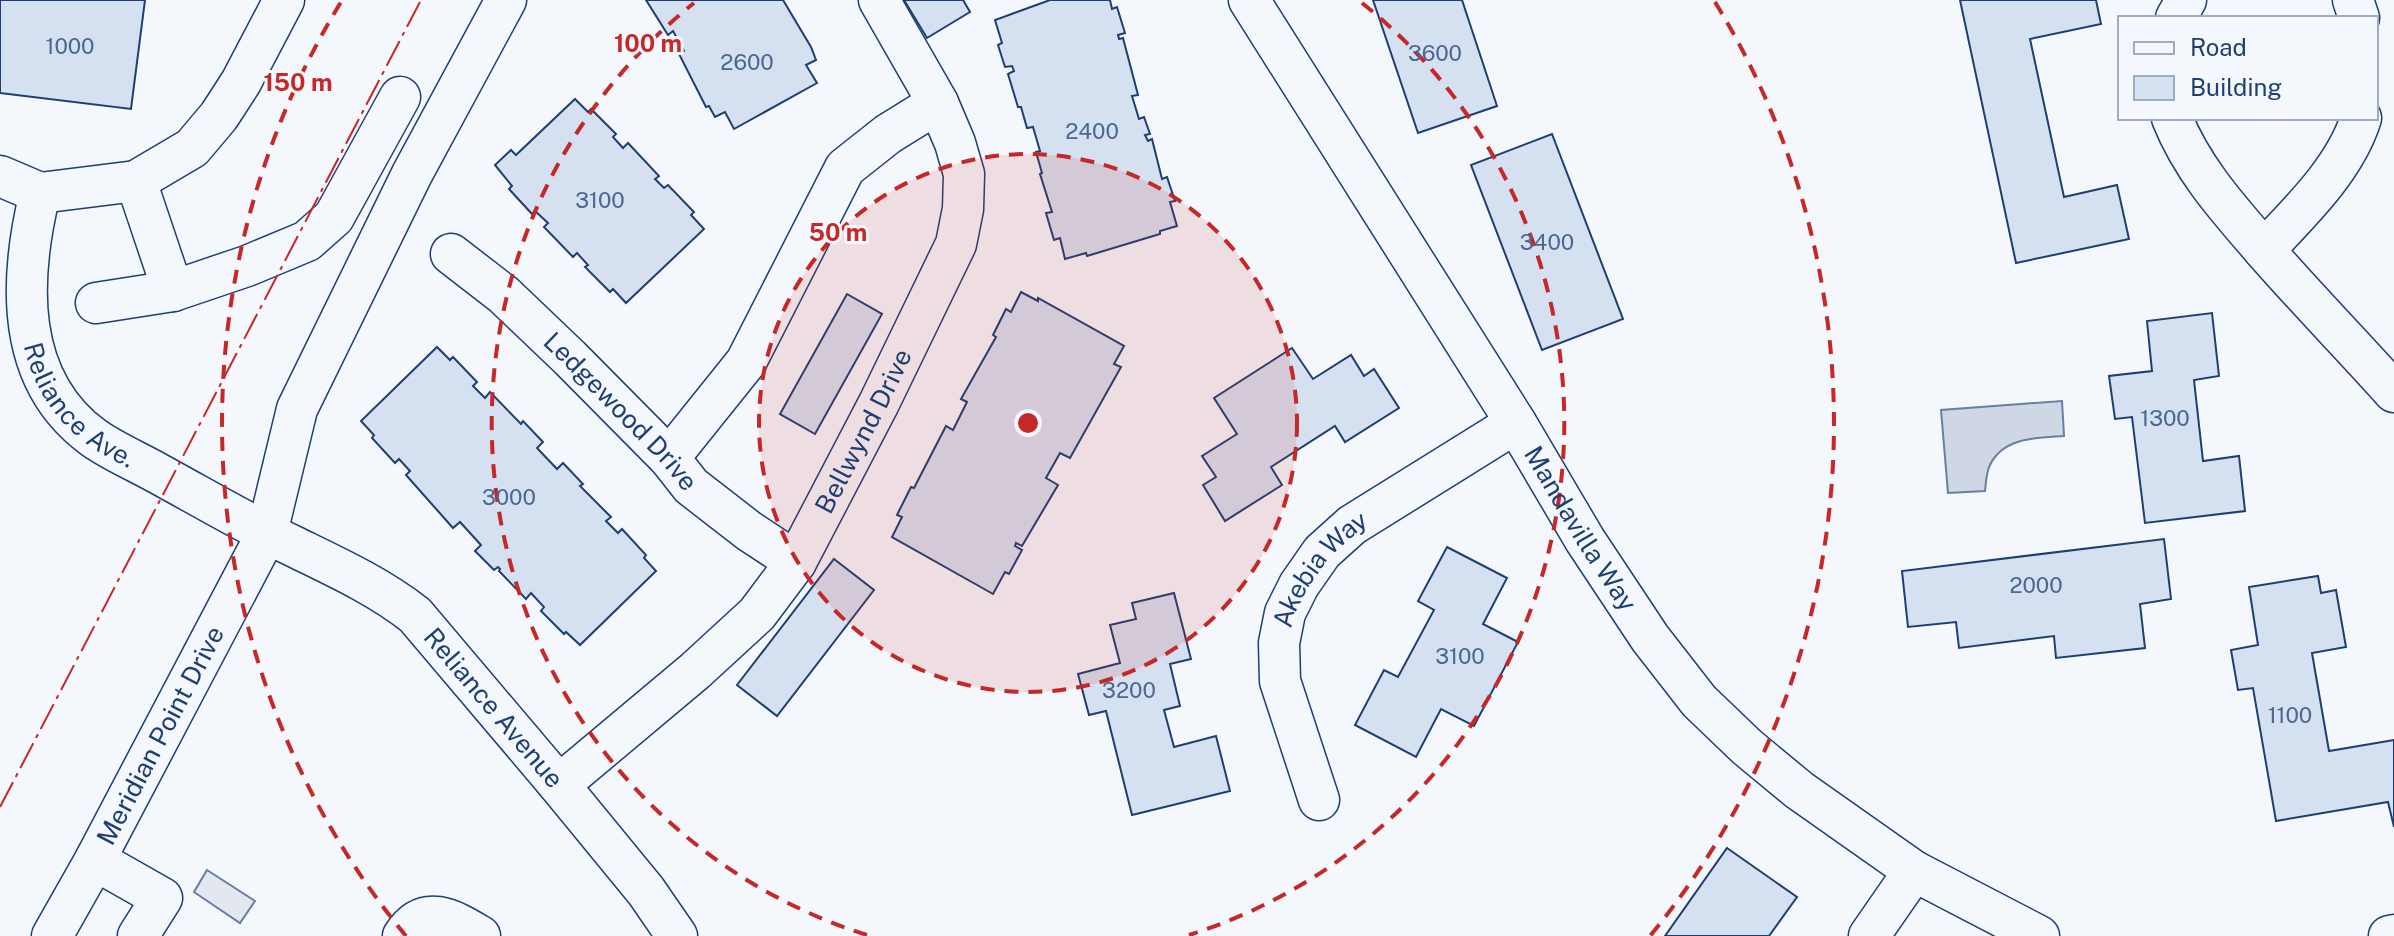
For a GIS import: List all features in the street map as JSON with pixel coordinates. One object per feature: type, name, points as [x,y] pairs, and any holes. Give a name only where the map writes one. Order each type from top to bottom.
[{"type":"street","points":[[0,176],[40,193],[136,181],[192,148],[219,116],[241,82],[284,0]]},
{"type":"street","name":"Meridian Point Drive","points":[[52,936],[267,533],[297,409],[412,174],[506,0]]},
{"type":"street","name":"Bellwynd Drive","points":[[559,785],[695,671],[757,614],[796,562],[879,403],[956,244],[963,209],[964,174],[955,143],[938,103],[879,0]]},
{"type":"street","name":"Mandavilla Way","points":[[1249,0],[1516,423],[1585,540],[1650,638],[1699,701],[1747,747],[1799,790],[1914,871],[2039,936]]},
{"type":"street","points":[[96,303],[173,291],[247,266],[307,241],[334,217],[400,97]]},
{"type":"street","points":[[669,458],[746,362],[845,168],[888,134],[938,103]]},
{"type":"street","points":[[2173,120],[2186,151],[2223,203],[2304,297],[2394,392]]},
{"type":"street","points":[[2264,250],[2327,178],[2355,135],[2360,120]]},
{"type":"street","points":[[136,181],[173,291]]},
{"type":"street","name":"Reliance Ave.","points":[[40,193],[32,225],[26,282],[29,334],[35,359],[47,385],[67,414],[95,439],[267,533]]},
{"type":"street","name":"Ledgewood Drive","points":[[451,254],[504,295],[669,458],[691,486],[749,531],[796,562]]},
{"type":"street","name":"Akebia Way","points":[[1319,800],[1280,681],[1279,643],[1285,613],[1299,585],[1322,552],[1352,525],[1516,423]]},
{"type":"street","name":"Reliance Avenue","points":[[267,533],[359,578],[393,597],[415,615],[646,891],[677,936]]},
{"type":"street","points":[[95,860],[162,898],[138,936]]},
{"type":"street","points":[[1869,936],[1914,871]]},
{"type":"street","points":[[403,936],[409,926],[430,916],[451,918],[480,936]]},
{"type":"shaded area","points":[[2062,401],[2064,436],[2012,444],[2003,449],[1990,465],[1985,491],[1948,493],[1941,410]]},
{"type":"shaded area","points":[[207,870],[255,901],[240,923],[194,892]]},
{"type":"building","points":[[0,0],[145,0],[131,109],[0,93]]},
{"type":"building","points":[[646,0],[783,0],[811,47],[816,60],[806,65],[817,83],[734,129],[725,112],[715,117],[709,106],[706,107],[679,54],[684,51],[673,31],[668,35]]},
{"type":"building","points":[[904,0],[963,0],[970,12],[927,38]]},
{"type":"building","points":[[1050,0],[1110,0],[1112,9],[1117,7],[1125,33],[1118,35],[1119,39],[1123,38],[1138,95],[1132,96],[1139,119],[1144,117],[1150,134],[1145,135],[1148,141],[1152,139],[1162,179],[1167,177],[1175,201],[1170,202],[1177,226],[1087,256],[1086,253],[1065,259],[1060,238],[1054,240],[1046,213],[1052,212],[1040,174],[1036,152],[1040,151],[1033,127],[1027,128],[1021,107],[1018,107],[1008,74],[1014,71],[1012,66],[1005,67],[995,20]]},
{"type":"building","points":[[1373,0],[1462,0],[1497,106],[1418,133]]},
{"type":"building","points":[[1960,0],[2096,0],[2101,24],[2030,39],[2064,197],[2117,185],[2129,239],[2016,263]]},
{"type":"building","points":[[575,99],[588,112],[591,109],[616,134],[613,137],[623,148],[628,143],[659,176],[655,179],[664,188],[668,185],[694,212],[691,215],[704,229],[626,303],[585,267],[588,265],[577,253],[573,257],[544,227],[548,223],[535,211],[532,214],[509,189],[512,186],[495,165],[511,150],[516,155]]},
{"type":"building","points":[[1552,134],[1623,319],[1542,350],[1471,165]]},
{"type":"building","points":[[1021,292],[1038,301],[1038,298],[1124,346],[1114,364],[1121,367],[1070,458],[1060,453],[1046,478],[1058,485],[1022,546],[1016,543],[1015,546],[1022,550],[993,594],[892,537],[902,517],[897,515],[911,487],[914,488],[946,426],[953,430],[967,402],[961,399],[996,337],[993,335],[1006,309],[1011,312]]},
{"type":"building","points":[[847,294],[882,314],[815,434],[780,414]]},
{"type":"building","points":[[2212,313],[2219,376],[2194,380],[2203,461],[2239,456],[2245,511],[2145,523],[2132,417],[2115,419],[2109,376],[2152,371],[2147,321]]},
{"type":"building","points":[[437,347],[450,360],[453,357],[477,382],[473,386],[485,398],[490,392],[521,424],[523,421],[543,442],[537,448],[557,469],[563,463],[583,484],[580,486],[611,517],[606,521],[618,533],[622,529],[656,571],[580,645],[541,611],[544,607],[531,593],[526,599],[498,567],[494,570],[475,551],[481,545],[460,522],[453,528],[406,475],[410,471],[399,459],[395,463],[361,421]]},
{"type":"building","points":[[1292,348],[1313,379],[1351,355],[1364,376],[1374,369],[1399,408],[1345,442],[1335,426],[1271,467],[1282,485],[1225,521],[1203,485],[1216,477],[1202,456],[1237,434],[1214,398]]},
{"type":"building","points":[[2164,539],[2171,599],[2140,604],[2145,648],[2056,658],[2054,636],[1959,648],[1956,622],[1908,627],[1902,571]]},
{"type":"building","points":[[1447,547],[1507,578],[1483,624],[1518,642],[1474,726],[1441,709],[1416,757],[1355,725],[1384,670],[1398,677],[1434,610],[1418,601]]},
{"type":"building","points":[[834,559],[874,590],[777,716],[737,685]]},
{"type":"building","points":[[2318,576],[2321,593],[2336,590],[2346,647],[2312,653],[2329,751],[2394,740],[2394,827],[2388,802],[2276,821],[2253,688],[2238,690],[2231,650],[2258,645],[2249,587]]},
{"type":"building","points":[[1174,593],[1191,659],[1170,664],[1180,706],[1164,710],[1174,747],[1216,736],[1230,791],[1132,815],[1106,711],[1089,715],[1078,674],[1120,663],[1110,625],[1136,619],[1132,603]]},
{"type":"building","points":[[1727,848],[1797,897],[1769,936],[1665,936]]},
{"type":"power","points":[[0,807],[421,0]]}]
